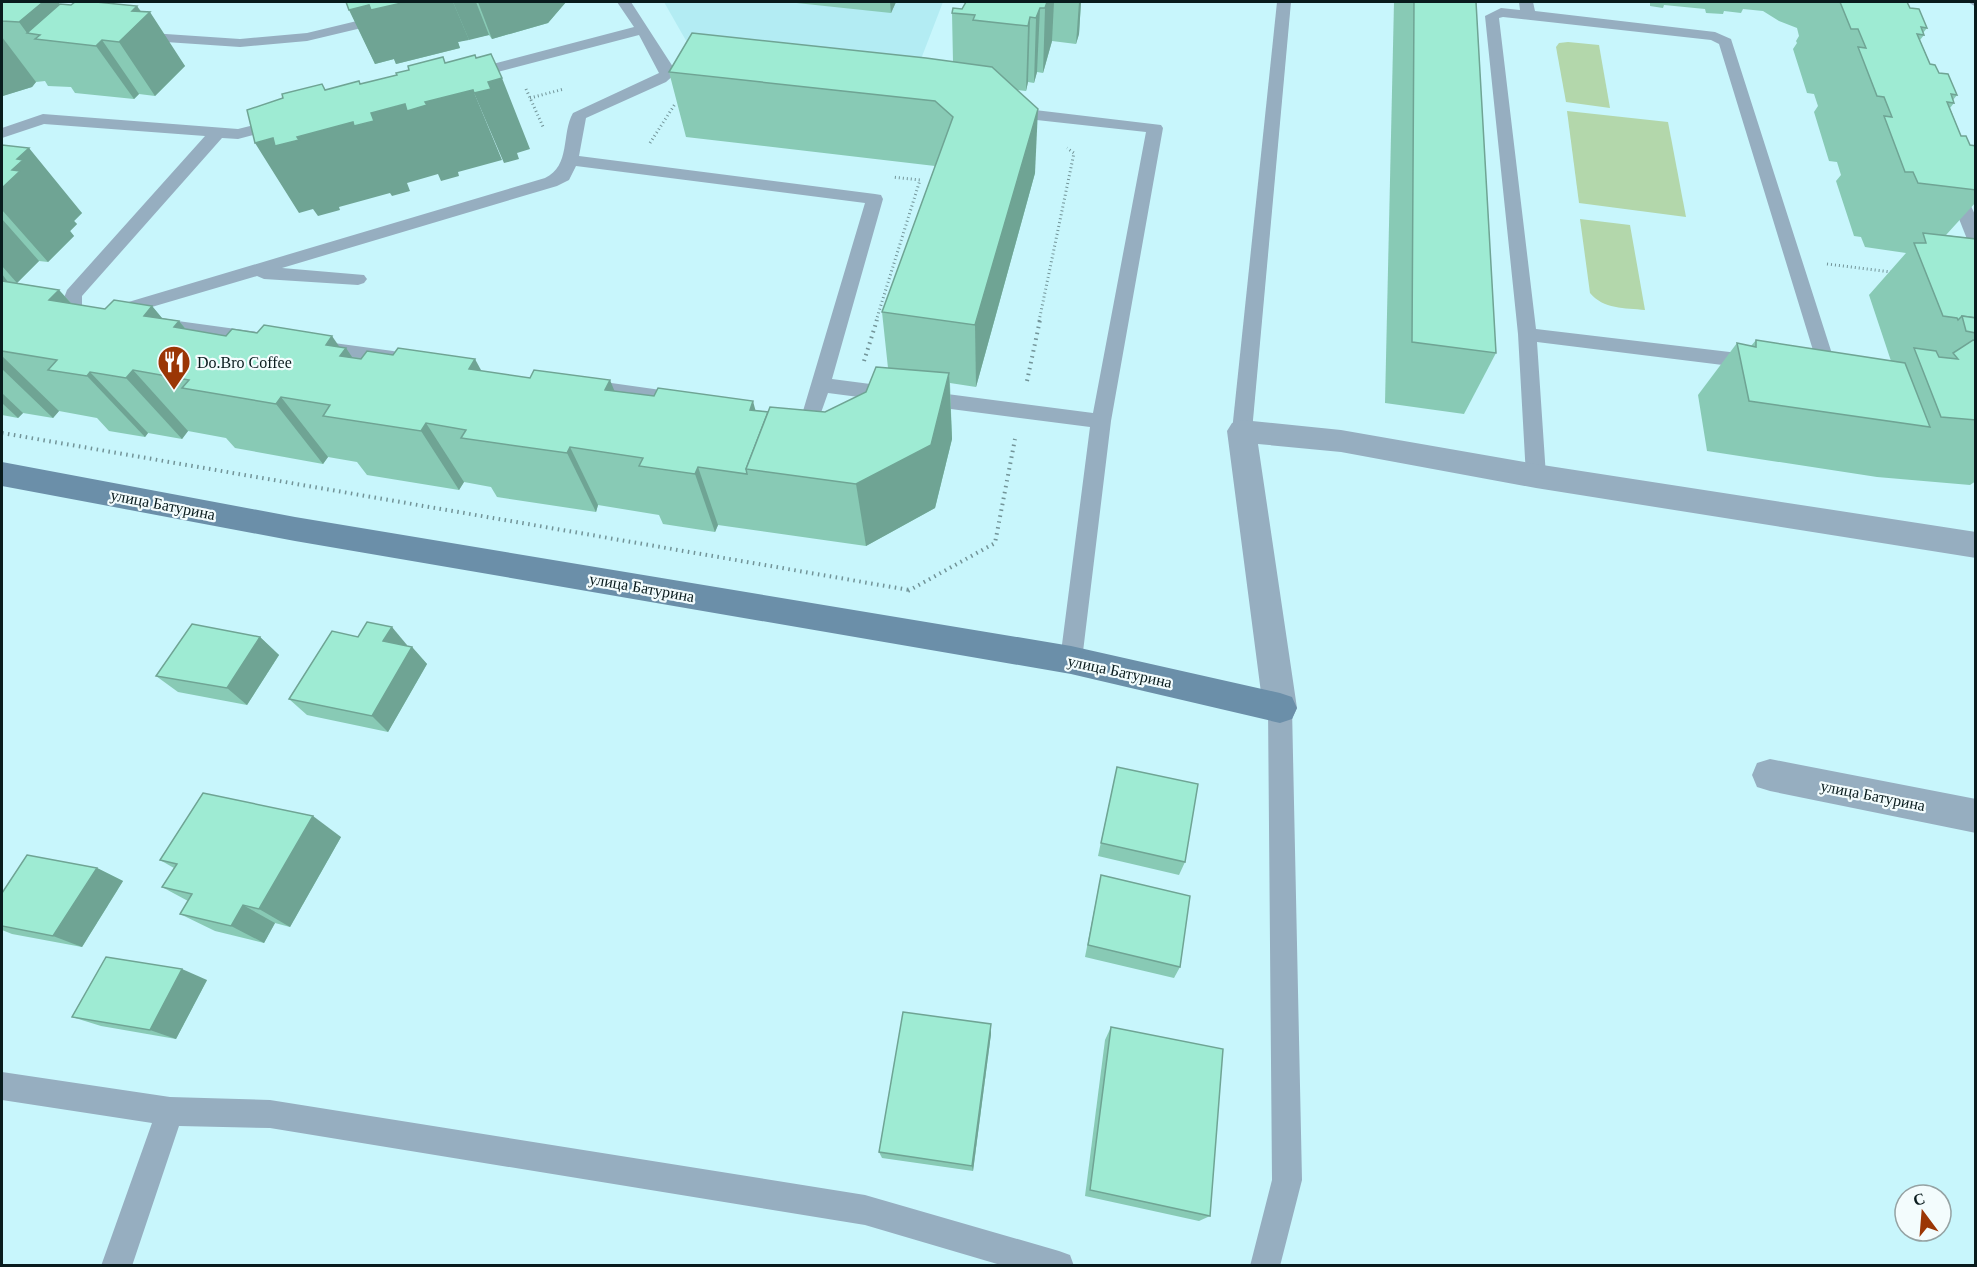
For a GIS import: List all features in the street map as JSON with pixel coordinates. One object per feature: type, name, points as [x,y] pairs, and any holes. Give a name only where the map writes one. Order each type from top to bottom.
[{"type":"street","points":[[1280,708],[1242,431],[1341,441],[1536,476],[1976,545]]},
{"type":"street","name":"улица Батурина","points":[[2,474],[307,531],[1071,660],[1280,708]]},
{"type":"street","name":"улица Батурина","points":[[1770,775],[1976,816]]},
{"type":"lane","points":[[101,316],[551,182],[563,176],[570,160],[579,116],[590,109],[675,75],[667,70],[624,2]]},
{"type":"lane","points":[[1242,431],[1284,2]]},
{"type":"lane","points":[[1536,476],[1527,334],[1492,16],[1501,12],[1527,8],[1722,38],[1726,42],[1825,360],[1823,366],[1813,369],[1790,366]]},
{"type":"lane","points":[[125,35],[240,43],[307,37],[397,15]]},
{"type":"lane","points":[[446,80],[643,29]]},
{"type":"lane","points":[[997,110],[1155,128],[1101,421],[1071,660]]},
{"type":"lane","points":[[2,133],[43,119],[238,134],[296,119]]},
{"type":"lane","points":[[217,133],[74,294],[71,303],[76,311],[101,316],[278,342]]},
{"type":"lane","points":[[570,160],[875,199],[810,419],[775,414]]},
{"type":"lane","points":[[1949,174],[1976,239]]},
{"type":"lane","points":[[248,272],[358,279]]},
{"type":"lane","points":[[1527,334],[1767,363]]},
{"type":"lane","points":[[302,345],[408,361]]},
{"type":"lane","points":[[562,383],[692,402]]},
{"type":"lane","points":[[821,385],[1101,421]]},
{"type":"lane","points":[[1265,1266],[1287,1180],[1280,708]]},
{"type":"lane","points":[[2,1086],[170,1111],[270,1114],[865,1210],[1059,1266]]},
{"type":"lane","points":[[116,1266],[170,1111]]},
{"type":"path","points":[[1792,260],[1895,273]]},
{"type":"path","points":[[2,433],[909,590]]},
{"type":"shaded area","points":[[664,2],[943,2],[911,85],[701,67]]},
{"type":"green space","points":[[1559,43],[1599,45],[1610,108],[1566,102],[1556,47]]},
{"type":"green space","points":[[1567,111],[1668,122],[1686,217],[1579,203]]},
{"type":"green space","points":[[1580,219],[1630,225],[1645,310],[1608,305],[1590,293]]},
{"type":"building","points":[[2,2],[43,2],[19,22],[2,21]]},
{"type":"building","points":[[75,2],[137,6],[132,11],[150,12],[119,42],[102,40],[96,46],[35,39],[40,35],[27,33],[60,4],[71,5]]},
{"type":"building","points":[[346,2],[406,2],[371,10],[369,5],[349,10]]},
{"type":"building","points":[[966,2],[1047,2],[1045,8],[1040,8],[1036,18],[1030,17],[1028,26],[973,20],[975,15],[952,13],[953,8],[962,9]]},
{"type":"building","points":[[1414,2],[1476,2],[1496,353],[1412,342]]},
{"type":"building","points":[[1840,2],[1907,2],[1910,8],[1919,9],[1927,28],[1921,27],[1924,35],[1917,34],[1930,64],[1935,65],[1939,73],[1948,74],[1957,95],[1951,94],[1954,103],[1947,102],[1961,136],[1966,136],[1970,145],[1976,146],[1976,190],[1918,183],[1913,172],[1905,172],[1884,116],[1892,117],[1884,97],[1877,96],[1858,47],[1866,48],[1858,29],[1851,29]]},
{"type":"building","points":[[692,33],[992,67],[1038,109],[975,325],[882,312],[953,117],[935,101],[669,72]]},
{"type":"building","points":[[491,54],[502,78],[488,82],[491,89],[474,93],[473,90],[425,102],[427,105],[407,111],[405,104],[371,113],[374,121],[354,126],[353,122],[297,137],[299,140],[275,146],[273,138],[255,143],[247,110],[283,98],[282,94],[322,84],[325,90],[359,81],[360,84],[397,75],[396,73],[409,70],[408,66],[443,57],[445,63],[475,55],[476,58]]},
{"type":"building","points":[[2,145],[29,148],[17,159],[23,160],[12,170],[20,171],[2,188]]},
{"type":"building","points":[[1923,233],[1976,239],[1976,318],[1962,316],[1958,320],[1943,316],[1914,243],[1926,243]]},
{"type":"building","points":[[2,281],[59,290],[49,300],[105,309],[114,300],[152,306],[144,316],[179,321],[174,327],[226,336],[232,329],[257,333],[264,325],[332,336],[326,345],[346,348],[340,356],[361,359],[367,351],[393,355],[398,348],[475,359],[469,369],[530,378],[534,370],[610,380],[605,390],[654,396],[658,388],[753,401],[750,410],[768,412],[746,469],[747,474],[698,467],[695,474],[639,466],[643,458],[570,447],[567,453],[461,438],[466,430],[426,423],[421,431],[323,416],[330,405],[281,397],[276,404],[182,388],[189,380],[133,370],[126,378],[90,372],[87,376],[48,370],[57,360],[2,351]]},
{"type":"building","points":[[1962,316],[1976,318],[1976,333],[1966,331]]},
{"type":"building","points":[[1756,340],[1905,363],[1930,427],[1749,401],[1737,343],[1756,347]]},
{"type":"building","points":[[1973,340],[1976,341],[1976,420],[1941,417],[1914,348],[1936,351],[1939,357],[1958,359],[1953,353]]},
{"type":"building","points":[[876,367],[949,373],[931,445],[856,484],[746,469],[770,407],[825,412],[866,392]]},
{"type":"building","points":[[367,622],[392,627],[383,641],[412,647],[372,716],[289,699],[332,631],[358,637]]},
{"type":"building","points":[[192,624],[260,637],[227,688],[156,676]]},
{"type":"building","points":[[1117,767],[1198,784],[1185,862],[1101,843]]},
{"type":"building","points":[[203,793],[313,816],[259,909],[243,905],[231,926],[180,914],[192,894],[162,887],[177,864],[160,860]]},
{"type":"building","points":[[27,855],[97,868],[53,936],[2,926],[2,893]]},
{"type":"building","points":[[1101,875],[1190,896],[1180,967],[1088,945]]},
{"type":"building","points":[[106,957],[182,969],[150,1030],[72,1017]]},
{"type":"building","points":[[903,1012],[991,1024],[972,1166],[879,1152]]},
{"type":"building","points":[[1111,1027],[1223,1049],[1210,1216],[1090,1190]]},
{"type":"place","name":"Do.Bro Coffee","points":[[174,391]]}]
